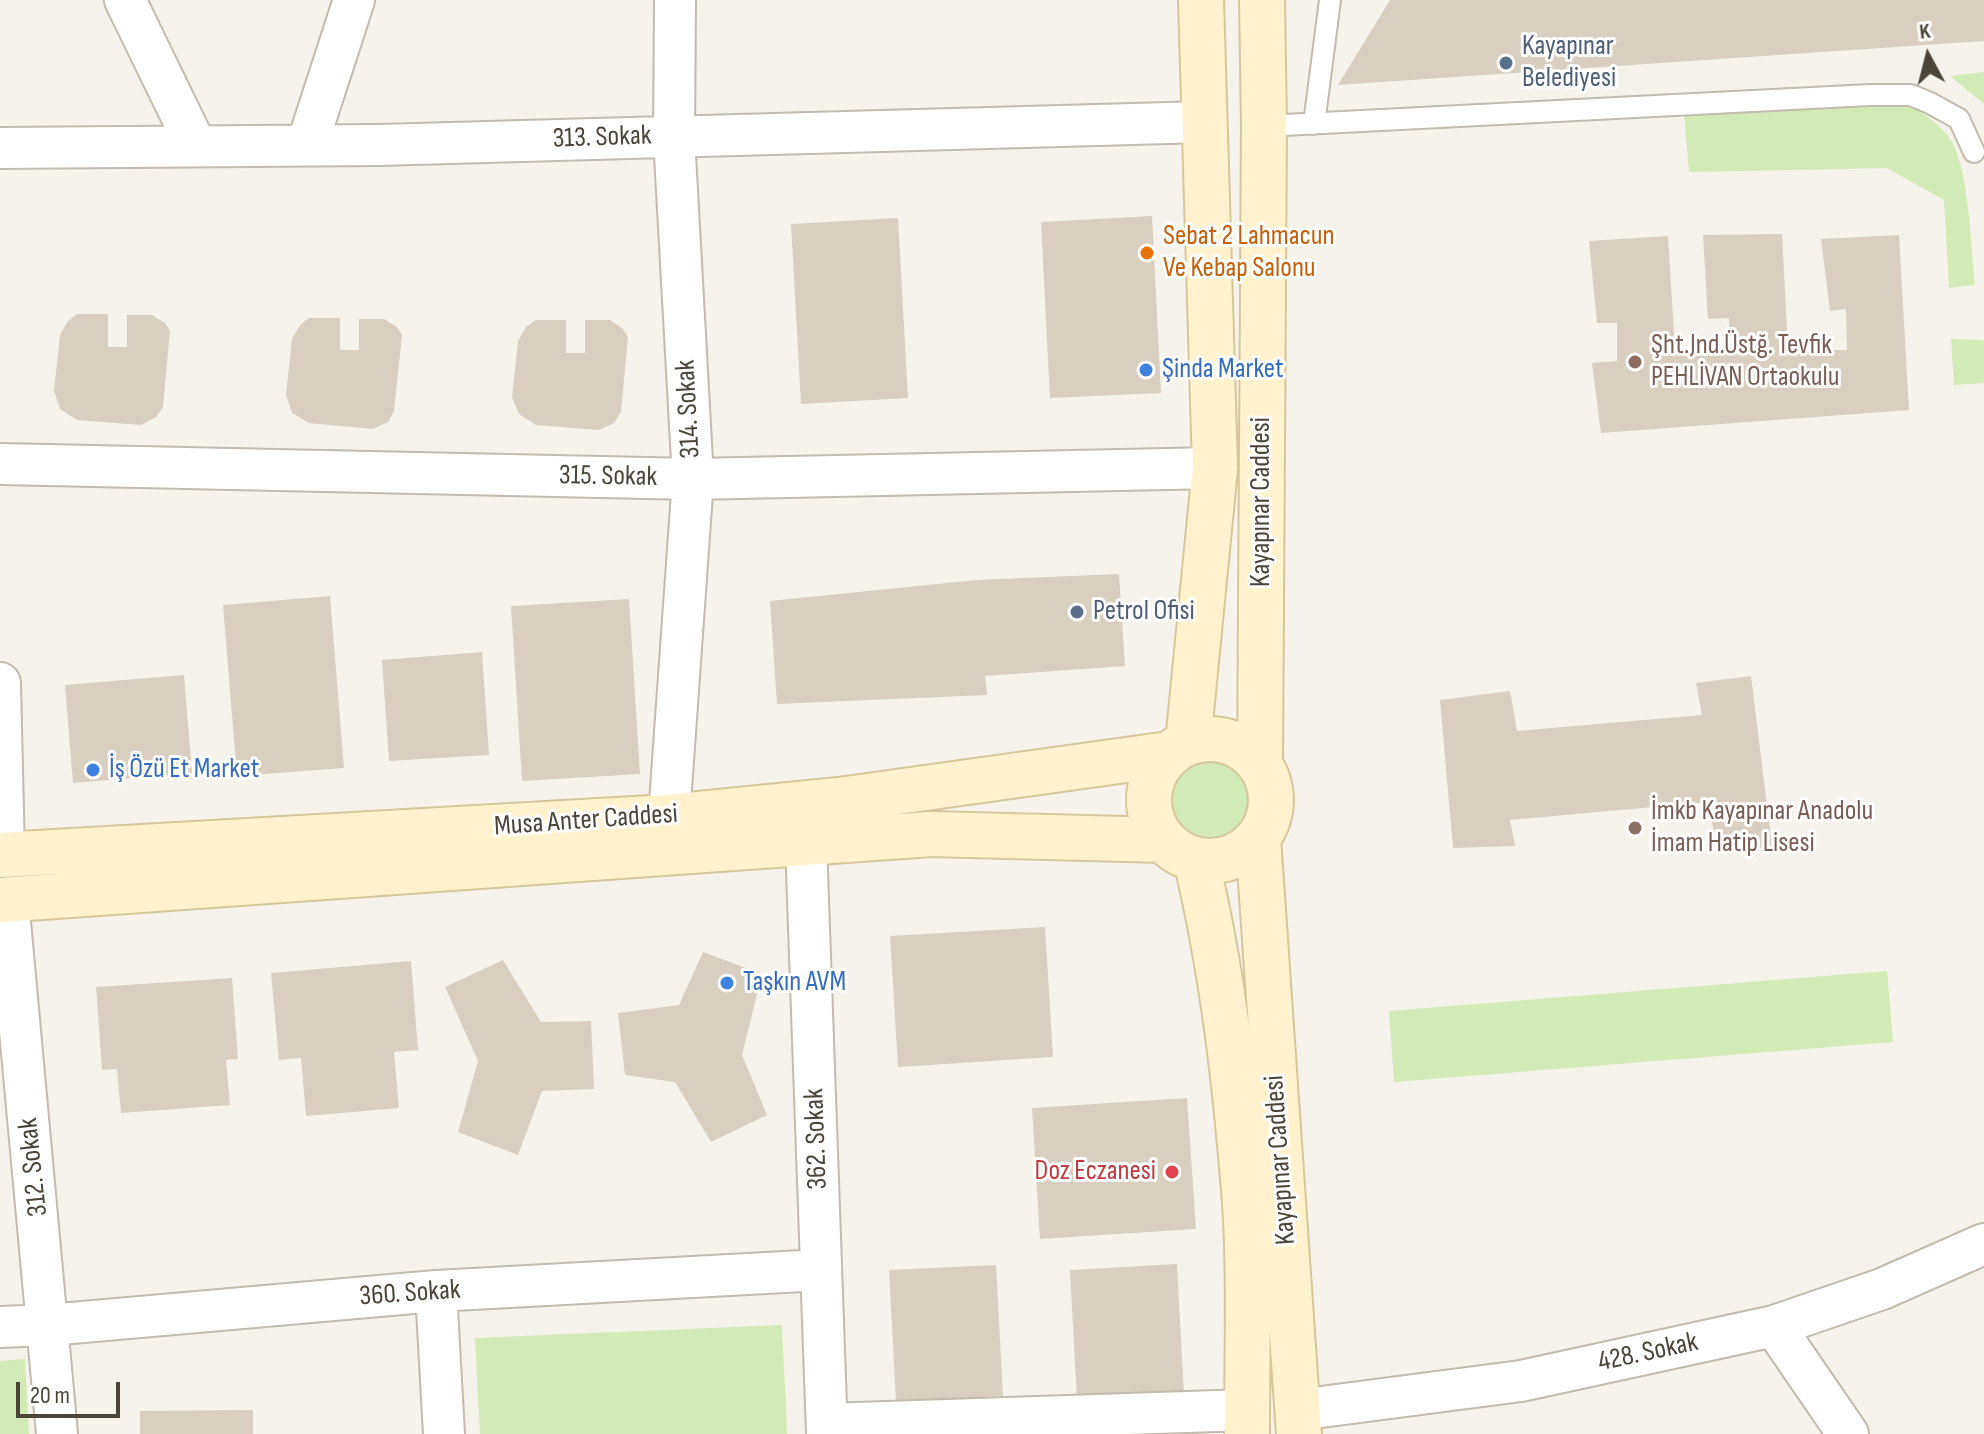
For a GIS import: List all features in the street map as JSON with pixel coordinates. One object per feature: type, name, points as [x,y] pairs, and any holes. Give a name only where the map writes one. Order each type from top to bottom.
[{"type":"main road","name":"Kayapınar Caddesi","points":[[1178,748],[1215,468],[1201,0]]},
{"type":"main road","name":"Kayapınar Caddesi","points":[[1260,764],[1262,0]]},
{"type":"main road","points":[[1207,739],[1228,741],[1246,750],[1260,764],[1269,782],[1272,802],[1268,821],[1246,850],[1231,858],[1213,861],[1180,850],[1153,824],[1148,805],[1150,786],[1157,768],[1178,748],[1207,739]]},
{"type":"main road","name":"Musa Anter Caddesi","points":[[2,855],[669,817],[839,800],[1178,748]]},
{"type":"main road","name":"Musa Anter Caddesi","points":[[4,900],[931,834],[1180,850]]},
{"type":"main road","name":"Kayapınar Caddesi","points":[[1258,838],[1298,1422]]},
{"type":"main road","name":"Kayapınar Caddesi","points":[[1180,850],[1214,932],[1222,983],[1245,1205],[1247,1422]]},
{"type":"street","points":[[125,0],[196,146]]},
{"type":"street","points":[[307,145],[354,0]]},
{"type":"street","name":"314. Sokak","points":[[669,817],[693,479],[674,137],[675,0]]},
{"type":"street","name":"313. Sokak","points":[[0,148],[307,145],[1204,122]]},
{"type":"street","name":"315. Sokak","points":[[0,464],[693,479],[1215,468]]},
{"type":"street","points":[[0,683],[2,855]]},
{"type":"street","name":"362. Sokak","points":[[806,843],[827,1429]]},
{"type":"street","name":"312. Sokak","points":[[4,900],[49,1325],[57,1434]]},
{"type":"street","name":"428. Sokak","points":[[1298,1422],[1521,1381],[1774,1326],[1882,1289],[1984,1244]]},
{"type":"street","name":"360. Sokak","points":[[0,1327],[436,1291],[821,1270]]},
{"type":"street","points":[[436,1291],[444,1434]]},
{"type":"street","points":[[1774,1326],[1848,1434]]},
{"type":"street","points":[[827,1429],[1247,1422]]},
{"type":"lane","points":[[1314,124],[1330,0]]},
{"type":"lane","points":[[1264,126],[1911,95],[1959,119],[1974,152]]},
{"type":"green space","points":[[1984,72],[1984,104],[1950,76]]},
{"type":"green space","points":[[1903,104],[1934,122],[1949,137],[1956,150],[1965,186],[1975,285],[1949,288],[1944,200],[1887,168],[1689,172],[1684,112]]},
{"type":"green space","points":[[1951,339],[1984,340],[1984,383],[1954,385]]},
{"type":"green space","points":[[1210,762],[1224,765],[1237,773],[1245,786],[1248,800],[1245,814],[1237,827],[1224,835],[1210,838],[1196,835],[1183,827],[1175,814],[1172,800],[1175,786],[1183,773],[1196,765]]},
{"type":"green space","points":[[1887,971],[1893,1042],[1394,1082],[1389,1011]]},
{"type":"green space","points":[[782,1325],[787,1434],[480,1434],[475,1338]]},
{"type":"green space","points":[[25,1359],[29,1434],[0,1434],[0,1361]]},
{"type":"building","name":"Kayapınar Belediyesi","points":[[1390,0],[1984,0],[1984,41],[1338,85]]},
{"type":"building","points":[[1152,216],[1161,393],[1050,398],[1041,222]]},
{"type":"building","points":[[898,218],[908,398],[801,404],[791,224]]},
{"type":"building","points":[[1782,234],[1788,350],[1847,350],[1846,309],[1830,311],[1821,239],[1899,235],[1909,410],[1601,433],[1592,363],[1617,361],[1617,323],[1597,323],[1589,241],[1668,236],[1675,350],[1730,353],[1729,318],[1708,319],[1703,235]]},
{"type":"building","points":[[77,314],[108,314],[108,347],[127,347],[127,315],[152,315],[165,323],[170,331],[163,407],[156,417],[141,425],[77,420],[60,409],[54,391],[60,335],[68,321]]},
{"type":"building","points":[[309,318],[340,318],[340,350],[359,350],[359,319],[384,319],[397,327],[402,335],[394,411],[388,422],[373,429],[309,423],[292,413],[286,395],[292,339],[300,325]]},
{"type":"building","points":[[536,320],[566,320],[566,353],[585,353],[585,320],[610,320],[623,329],[628,337],[621,412],[614,423],[599,430],[536,425],[519,414],[512,397],[518,341],[526,327]]},
{"type":"building","points":[[1119,574],[1125,666],[985,676],[987,695],[777,704],[770,601],[976,580]]},
{"type":"building","points":[[330,596],[344,768],[237,776],[223,605]]},
{"type":"building","points":[[629,599],[640,774],[522,781],[511,606]]},
{"type":"building","points":[[482,652],[489,755],[389,761],[382,660]]},
{"type":"building","points":[[184,675],[192,773],[73,783],[65,685]]},
{"type":"building","points":[[1751,676],[1772,846],[1718,853],[1708,802],[1510,820],[1515,846],[1453,848],[1440,700],[1510,691],[1517,731],[1702,715],[1696,683]]},
{"type":"building","points":[[1045,927],[1053,1057],[898,1067],[890,936]]},
{"type":"building","points":[[703,952],[762,974],[742,1055],[767,1115],[711,1142],[675,1082],[625,1075],[618,1013],[679,1005]]},
{"type":"building","points":[[503,960],[541,1022],[591,1021],[594,1089],[542,1091],[518,1155],[458,1132],[478,1061],[445,987]]},
{"type":"building","points":[[411,961],[418,1050],[394,1052],[399,1108],[306,1116],[301,1058],[279,1060],[271,973]]},
{"type":"building","points":[[232,978],[238,1059],[226,1060],[230,1105],[121,1113],[117,1069],[102,1070],[96,987]]},
{"type":"building","points":[[1187,1098],[1196,1229],[1040,1239],[1032,1108]]},
{"type":"building","points":[[1177,1264],[1184,1395],[1077,1401],[1070,1270]]},
{"type":"building","points":[[996,1265],[1003,1396],[896,1402],[889,1270]]},
{"type":"building","points":[[253,1410],[253,1434],[140,1434],[140,1411]]},
{"type":"place","name":"Kayapınar Belediyesi","points":[[1506,63]]},
{"type":"place","name":"Sebat 2 Lahmacun Ve Kebap Salonu","points":[[1147,253]]},
{"type":"place","name":"Şht.Jnd.Üstğ. Tevfik PEHLİVAN Ortaokulu","points":[[1635,362]]},
{"type":"place","name":"Şinda Market","points":[[1146,370]]},
{"type":"place","name":"Petrol Ofisi","points":[[1077,612]]},
{"type":"place","name":"İş Özü Et Market","points":[[93,770]]},
{"type":"place","name":"İmkb Kayapınar Anadolu İmam Hatip Lisesi","points":[[1635,828]]},
{"type":"place","name":"Taşkın AVM","points":[[727,983]]},
{"type":"place","name":"Doz Eczanesi","points":[[1172,1172]]}]
